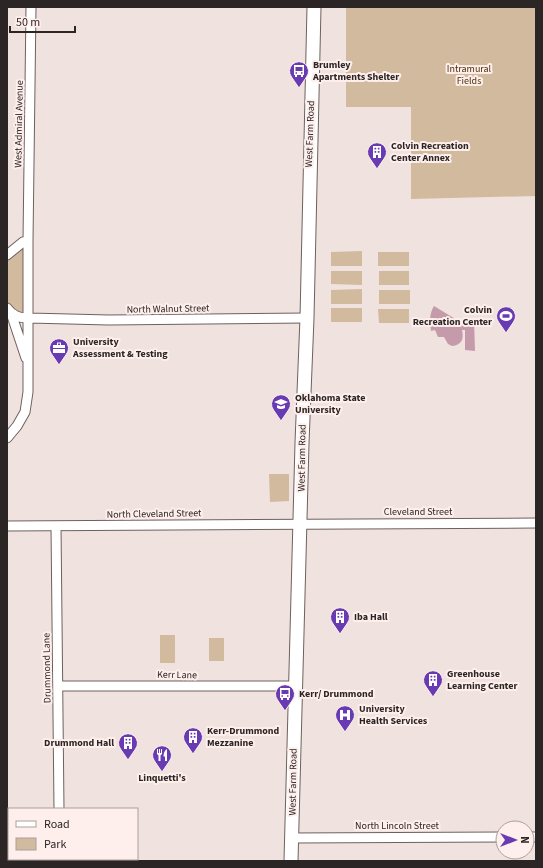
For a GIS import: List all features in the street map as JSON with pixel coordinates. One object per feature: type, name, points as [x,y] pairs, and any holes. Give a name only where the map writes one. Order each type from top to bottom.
[{"type":"street","name":"West Admiral Avenue","points":[[7,438],[17,426],[25,412],[28,392],[31,7]]},
{"type":"street","name":"West Farm Road","points":[[291,861],[302,443],[307,318],[314,7]]},
{"type":"street","points":[[7,255],[23,242],[28,241]]},
{"type":"street","points":[[9,311],[29,367]]},
{"type":"street","name":"North Walnut Street","points":[[9,311],[19,318],[109,320],[307,318]]},
{"type":"street","name":"Cleveland Street","points":[[300,523],[536,523]]},
{"type":"street","name":"North Cleveland Street","points":[[7,526],[300,523]]},
{"type":"street","name":"Drummond Lane","points":[[56,526],[59,808]]},
{"type":"street","name":"Kerr Lane","points":[[58,686],[295,686]]},
{"type":"street","name":"North Lincoln Street","points":[[292,838],[495,837]]},
{"type":"green space","name":"Intramural Fields","points":[[346,7],[536,7],[536,196],[411,199],[411,107],[346,107]]},
{"type":"green space","points":[[23,242],[29,318],[7,308],[7,255]]},
{"type":"green space","points":[[362,251],[362,266],[331,266],[331,252]]},
{"type":"green space","points":[[378,252],[409,252],[409,266],[378,266]]},
{"type":"green space","points":[[331,271],[362,271],[362,285],[331,284]]},
{"type":"green space","points":[[379,271],[409,271],[409,285],[379,285]]},
{"type":"green space","points":[[362,289],[362,304],[331,304],[331,290]]},
{"type":"green space","points":[[379,290],[410,290],[410,304],[379,304]]},
{"type":"green space","points":[[331,308],[362,308],[362,322],[331,322]]},
{"type":"green space","points":[[378,309],[409,309],[409,323],[379,323]]},
{"type":"green space","points":[[269,474],[289,474],[289,501],[270,502]]},
{"type":"green space","points":[[160,635],[175,635],[175,663],[160,663]]},
{"type":"green space","points":[[209,638],[224,638],[224,661],[209,661]]},
{"type":"shaded area","points":[[434,306],[457,320],[474,320],[475,351],[465,350],[465,330],[462,330],[462,341],[452,346],[448,344],[444,337],[438,337],[435,330],[431,331],[430,321]]},
{"type":"place","name":"Brumley Apartments Shelter","points":[[299,88]]},
{"type":"place","name":"Colvin Recreation Center Annex","points":[[377,169]]},
{"type":"place","name":"Colvin Recreation Center","points":[[506,333]]},
{"type":"place","name":"University Assessment & Testing","points":[[59,365]]},
{"type":"place","name":"Oklahoma State University","points":[[281,421]]},
{"type":"place","name":"Iba Hall","points":[[340,634]]},
{"type":"place","name":"Greenhouse Learning Center","points":[[433,697]]},
{"type":"place","name":"Kerr/ Drummond","points":[[285,711]]},
{"type":"place","name":"University Health Services","points":[[345,732]]},
{"type":"place","name":"Kerr-Drummond Mezzanine","points":[[193,754]]},
{"type":"place","name":"Drummond Hall","points":[[128,760]]},
{"type":"place","name":"Linquetti's","points":[[162,772]]}]
